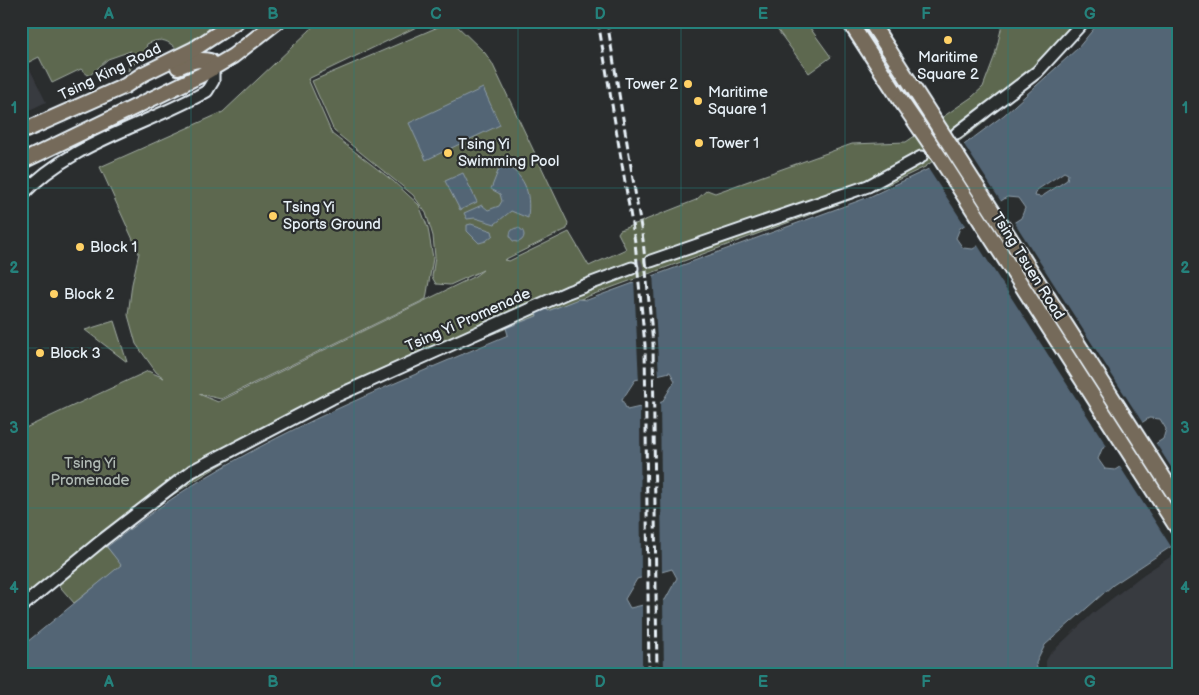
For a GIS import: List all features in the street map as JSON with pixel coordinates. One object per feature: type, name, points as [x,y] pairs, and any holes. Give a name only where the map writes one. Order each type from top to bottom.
[{"type":"main road","name":"Tsing King Road","points":[[21,132],[132,82],[143,74],[194,49],[237,21]]},
{"type":"main road","points":[[21,162],[159,97],[213,68],[233,56],[278,21]]},
{"type":"main road","name":"Tsing Tsuen Road","points":[[849,21],[944,164],[1178,529]]},
{"type":"main road","name":"Tsing Tsuen Road","points":[[870,21],[1178,500]]},
{"type":"main road","points":[[132,82],[147,81],[192,60],[210,61],[213,68]]},
{"type":"street","points":[[957,133],[1037,72],[1084,21]]},
{"type":"street","points":[[21,196],[43,175],[69,157],[207,91],[214,81],[213,68]]},
{"type":"street","points":[[651,261],[868,186],[922,157]]},
{"type":"street","name":"Tsing Yi Promenade","points":[[21,606],[192,471],[332,398],[568,292],[632,268]]},
{"type":"shaded area","points":[[21,51],[46,102],[21,114]]},
{"type":"shaded area","points":[[1178,552],[1178,674],[1046,674],[1046,661],[1050,654],[1092,614],[1144,574]]},
{"type":"green space","points":[[21,21],[213,21],[210,23],[206,37],[179,51],[171,44],[161,40],[147,44],[145,52],[128,71],[131,51],[108,59],[89,76],[81,69],[52,83],[39,57],[27,63],[21,49]]},
{"type":"green space","points":[[316,21],[429,21],[308,79],[332,134],[393,181],[419,205],[428,228],[433,258],[426,299],[221,399],[199,394],[218,402],[475,276],[483,270],[450,285],[436,284],[432,277],[435,257],[433,236],[426,213],[413,195],[334,131],[312,81],[452,21],[485,53],[492,63],[568,223],[567,229],[504,260],[509,261],[569,232],[589,266],[626,249],[618,233],[620,230],[696,200],[707,190],[715,193],[852,144],[906,142],[972,97],[983,87],[995,55],[1003,21],[1087,21],[1059,54],[982,124],[925,167],[874,191],[548,311],[536,313],[537,316],[424,362],[368,388],[258,443],[205,474],[153,508],[104,544],[122,565],[74,603],[55,581],[21,609],[21,430],[148,371],[164,378],[156,372],[136,344],[128,315],[139,253],[100,167],[223,112],[310,30]]},
{"type":"green space","points":[[771,21],[805,21],[831,57],[809,73]]},
{"type":"green space","points":[[114,321],[127,362],[85,330]]},
{"type":"water","points":[[1100,21],[1178,21],[1178,542],[1113,585],[1045,645],[1036,663],[1038,674],[21,674],[21,647],[121,565],[107,547],[166,503],[203,479],[239,458],[315,420],[508,335],[506,328],[537,316],[536,312],[547,308],[548,311],[578,299],[587,300],[869,197],[937,165],[1004,115],[1078,48]],"holes":[[[1064,172],[1068,174],[1067,180],[1041,197],[1035,196],[1037,190]],[[1007,197],[1018,198],[1025,208],[1021,218],[973,249],[963,248],[956,238],[960,228]],[[670,372],[675,381],[662,402],[627,410],[622,400],[635,380]],[[1149,418],[1160,419],[1166,429],[1163,439],[1115,470],[1105,469],[1098,459],[1102,449]],[[672,569],[677,578],[665,600],[630,608],[625,599],[637,579]]]},
{"type":"water","points":[[483,88],[500,125],[426,160],[409,123]]},
{"type":"water","points":[[502,161],[516,173],[525,185],[529,208],[528,218],[511,211],[495,224],[475,218],[467,219],[464,213],[482,205],[488,210],[499,206],[502,201],[500,194],[491,189]]},
{"type":"water","points":[[463,173],[477,202],[460,210],[445,181]]},
{"type":"water","points":[[471,224],[492,231],[493,235],[486,241],[479,243],[467,231],[467,225]]},
{"type":"water","points":[[517,228],[522,230],[524,235],[522,240],[517,242],[512,240],[510,235],[512,230]]},
{"type":"pier","points":[[963,143],[1002,203],[966,227],[927,167]]},
{"type":"pier","points":[[1013,220],[1144,425],[1108,448],[977,244]]},
{"type":"pier","points":[[653,273],[659,376],[639,382],[634,279]]},
{"type":"pier","points":[[660,400],[662,573],[641,580],[640,405]]},
{"type":"pier","points":[[1155,442],[1178,478],[1178,545],[1172,548],[1119,465]]},
{"type":"pier","points":[[663,598],[664,674],[642,674],[642,604]]},
{"type":"tunnel","points":[[632,268],[651,261]]},
{"type":"railway","points":[[598,21],[635,242],[645,345],[649,674]]},
{"type":"railway","points":[[607,21],[643,240],[653,344],[657,674]]},
{"type":"place","name":"Maritime Square 2","points":[[948,40]]},
{"type":"place","name":"Tower 2","points":[[688,84]]},
{"type":"place","name":"Maritime Square 1","points":[[698,101]]},
{"type":"place","name":"Tower 1","points":[[699,143]]},
{"type":"place","name":"Tsing Yi Swimming Pool","points":[[448,153]]},
{"type":"place","name":"Tsing Yi Sports Ground","points":[[273,216]]},
{"type":"place","name":"Block 1","points":[[80,247]]},
{"type":"place","name":"Block 2","points":[[54,294]]},
{"type":"place","name":"Block 3","points":[[40,353]]}]
